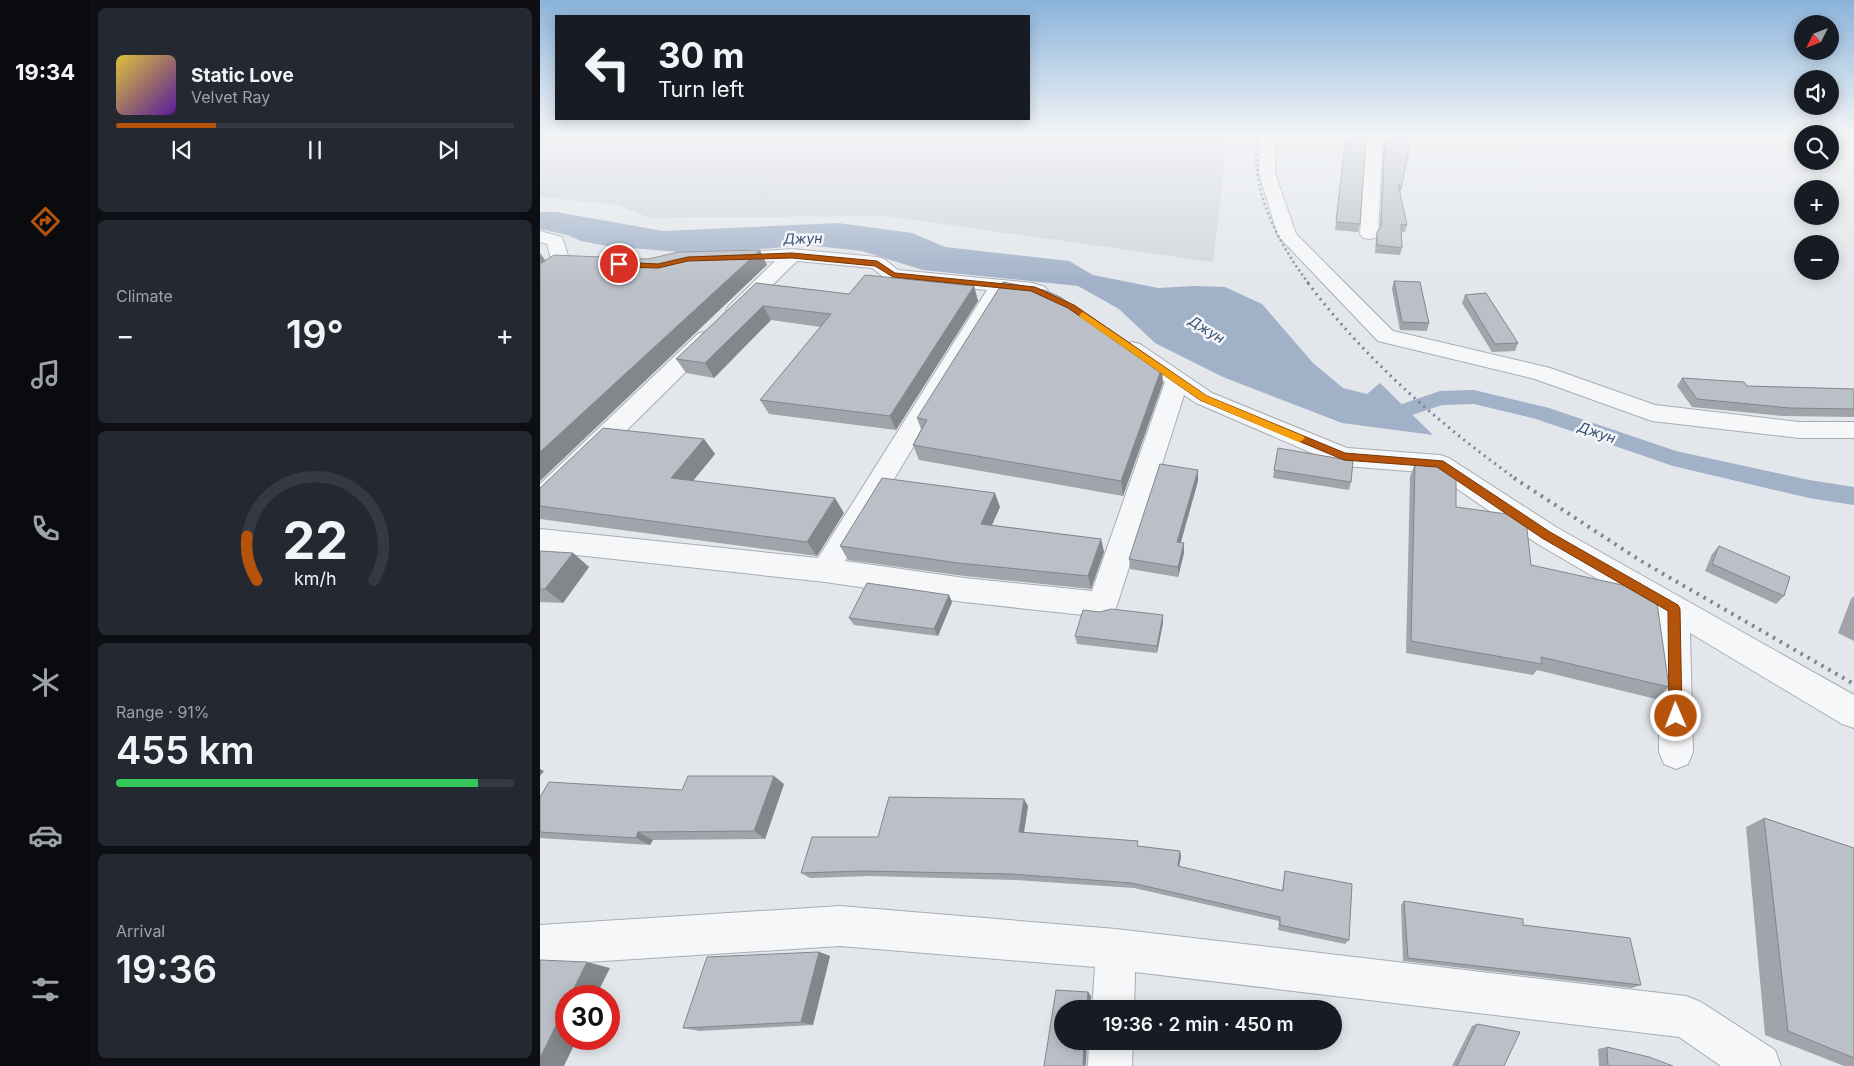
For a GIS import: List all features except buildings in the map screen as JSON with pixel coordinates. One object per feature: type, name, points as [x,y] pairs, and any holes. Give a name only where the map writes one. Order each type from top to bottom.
[{"type":"street","points":[[1270,184],[1287,236],[1386,336],[1542,374],[1652,413],[1799,430],[1854,430]]},
{"type":"street","points":[[1369,234],[1372,184]]},
{"type":"street","points":[[540,236],[555,240],[553,266],[580,262]]},
{"type":"street","points":[[707,258],[792,255],[877,263],[893,275],[1032,289],[1056,300]]},
{"type":"street","points":[[540,500],[792,255]]},
{"type":"street","points":[[825,570],[1000,286]]},
{"type":"street","points":[[1116,338],[1204,398],[1344,457],[1440,464],[1546,535],[1854,713]]},
{"type":"street","points":[[540,540],[825,570],[964,590],[1102,605],[1177,380]]},
{"type":"street","points":[[1674,609],[1676,752]]},
{"type":"street","points":[[540,945],[840,926],[1116,949],[1686,1016],[1759,1066]]},
{"type":"street","points":[[1113,1000],[1116,949]]},
{"type":"street","points":[[1110,1066],[1111,1050]]},
{"type":"shaded area","points":[[540,184],[1222,184],[1213,262],[885,216],[651,218],[617,205],[540,197]]},
{"type":"water","points":[[540,212],[556,212],[663,231],[838,223],[912,233],[945,247],[1069,261],[1093,275],[1158,288],[1225,287],[1262,304],[1313,363],[1343,388],[1367,394],[1380,383],[1433,435],[1342,423],[1223,377],[1155,343],[1119,309],[1078,286],[923,270],[862,251],[807,245],[690,253],[607,246],[581,241],[567,235],[540,229]]},
{"type":"waterway","name":"Джун","points":[[1374,411],[1397,413],[1440,398],[1474,397],[1541,413],[1673,458],[1809,489],[1854,496]]},
{"type":"railway","points":[[1259,184],[1268,214],[1287,251],[1309,284]]},
{"type":"railway","points":[[1308,283],[1354,338],[1404,389],[1459,436],[1516,479]]},
{"type":"railway","points":[[1514,478],[1641,561],[1854,684]]},
{"type":"slow traffic","points":[[1083,315],[1204,398],[1300,438]]},
{"type":"route","points":[[619,264],[658,266],[688,259],[792,255],[877,263],[893,275],[1032,289],[1071,307],[1204,398],[1344,457],[1440,464],[1546,535],[1674,609],[1676,716]]}]
